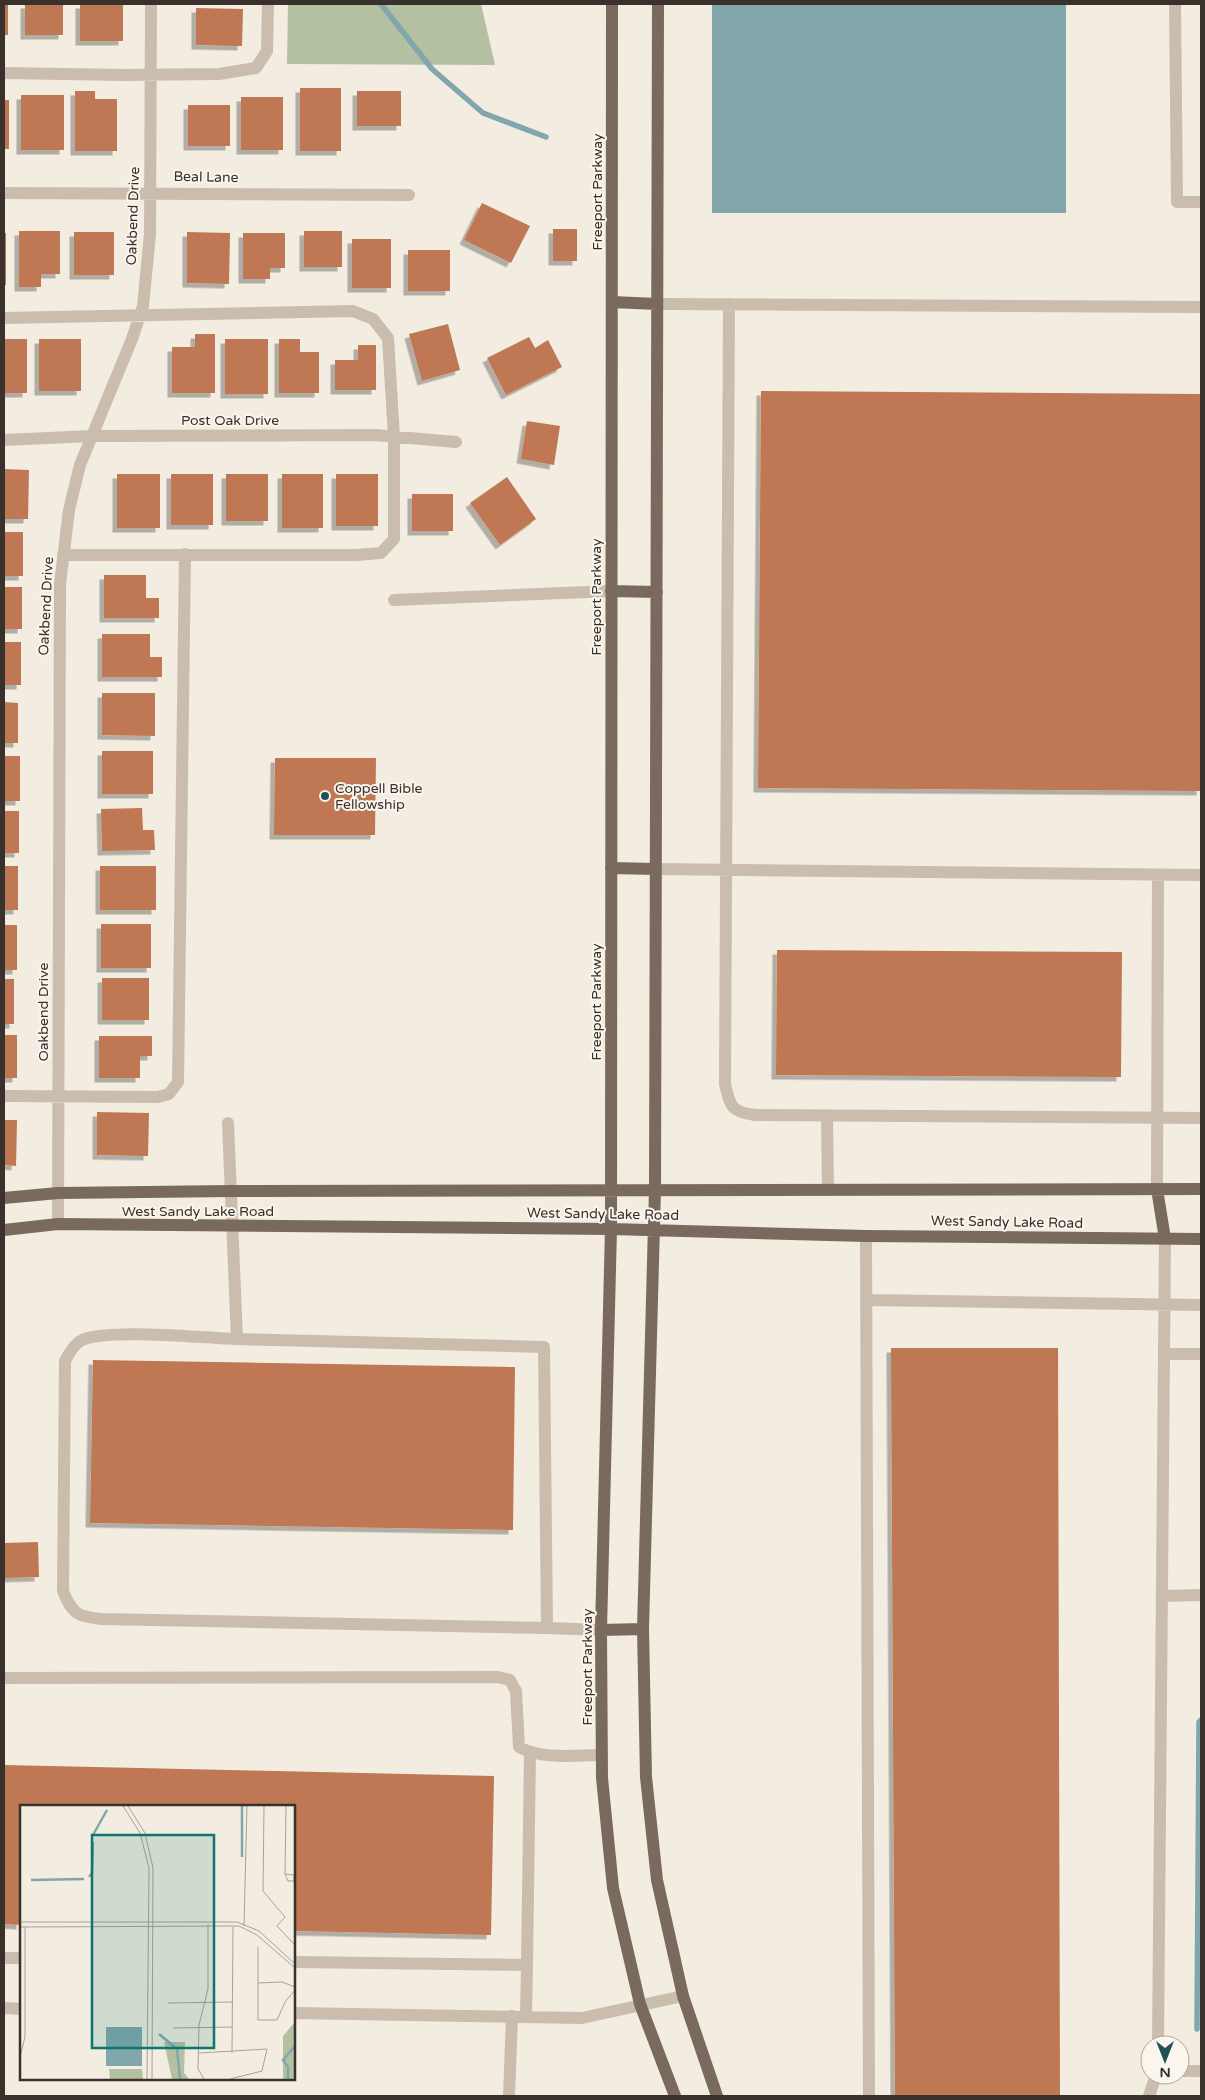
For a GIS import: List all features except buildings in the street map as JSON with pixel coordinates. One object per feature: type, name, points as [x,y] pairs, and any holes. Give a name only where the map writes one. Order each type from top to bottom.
[{"type":"main road","name":"Freeport Parkway","points":[[612,4],[611,1229],[601,1630],[602,1778],[613,1888],[640,2004],[675,2096]]},
{"type":"main road","points":[[658,4],[655,1189],[643,1629],[646,1777],[657,1880],[683,1996],[717,2096]]},
{"type":"main road","points":[[612,302],[657,304]]},
{"type":"main road","points":[[611,592],[657,592]]},
{"type":"main road","points":[[611,868],[656,869]]},
{"type":"main road","points":[[1157,1189],[1165,1239]]},
{"type":"main road","name":"West Sandy Lake Road","points":[[4,1198],[58,1193],[231,1191],[1201,1189]]},
{"type":"main road","name":"West Sandy Lake Road","points":[[4,1230],[58,1224],[611,1229],[866,1236],[1201,1239]]},
{"type":"main road","points":[[601,1630],[643,1629]]},
{"type":"street","name":"Oakbend Drive","points":[[58,1224],[58,618],[69,510],[80,465],[143,306],[150,234],[152,4]]},
{"type":"street","points":[[4,73],[23,71],[124,75],[219,74],[256,68],[267,51],[268,4]]},
{"type":"street","points":[[1175,4],[1177,202],[1201,202]]},
{"type":"street","name":"Beal Lane","points":[[4,193],[150,192],[408,195]]},
{"type":"street","points":[[657,304],[1201,307]]},
{"type":"street","points":[[729,304],[725,1084],[729,1103],[739,1113],[754,1115],[1201,1118]]},
{"type":"street","points":[[4,318],[353,311],[373,319],[388,338],[394,436],[394,539],[381,553],[356,555],[63,555]]},
{"type":"street","name":"Post Oak Drive","points":[[4,440],[92,436],[394,436],[456,442]]},
{"type":"street","points":[[4,1096],[158,1097],[169,1094],[178,1082],[185,554]]},
{"type":"street","points":[[394,600],[611,592]]},
{"type":"street","points":[[656,869],[1201,875]]},
{"type":"street","points":[[1157,1189],[1158,875]]},
{"type":"street","points":[[827,1116],[828,1190]]},
{"type":"street","points":[[228,1123],[237,1339]]},
{"type":"street","points":[[866,1236],[869,2096]]},
{"type":"street","points":[[1158,2035],[1165,1239]]},
{"type":"street","points":[[866,1300],[1201,1305]]},
{"type":"street","points":[[547,1628],[544,1347],[108,1334],[82,1341],[70,1351],[65,1361],[63,1591],[70,1608],[83,1617],[102,1619],[601,1630]]},
{"type":"street","points":[[1164,1354],[1201,1354]]},
{"type":"street","points":[[1163,1596],[1201,1595]]},
{"type":"street","points":[[4,1678],[498,1677],[510,1680],[516,1691],[519,1748],[530,1754],[602,1755]]},
{"type":"street","points":[[526,2017],[530,1754]]},
{"type":"street","points":[[4,1958],[20,1958]]},
{"type":"street","points":[[295,1962],[527,1964]]},
{"type":"street","points":[[295,2013],[582,2018],[683,1996]]},
{"type":"street","points":[[4,2008],[20,2008]]},
{"type":"street","points":[[509,2096],[512,2016]]},
{"type":"green space","points":[[288,4],[481,4],[495,65],[287,64]]},
{"type":"water","points":[[712,4],[1066,4],[1066,213],[712,213]]},
{"type":"waterway","points":[[381,4],[432,69],[483,113],[546,137]]},
{"type":"waterway","points":[[1197,2029],[1199,1722],[1201,1720]]},
{"type":"place","name":"Coppell Bible Fellowship","points":[[325,796]]}]
